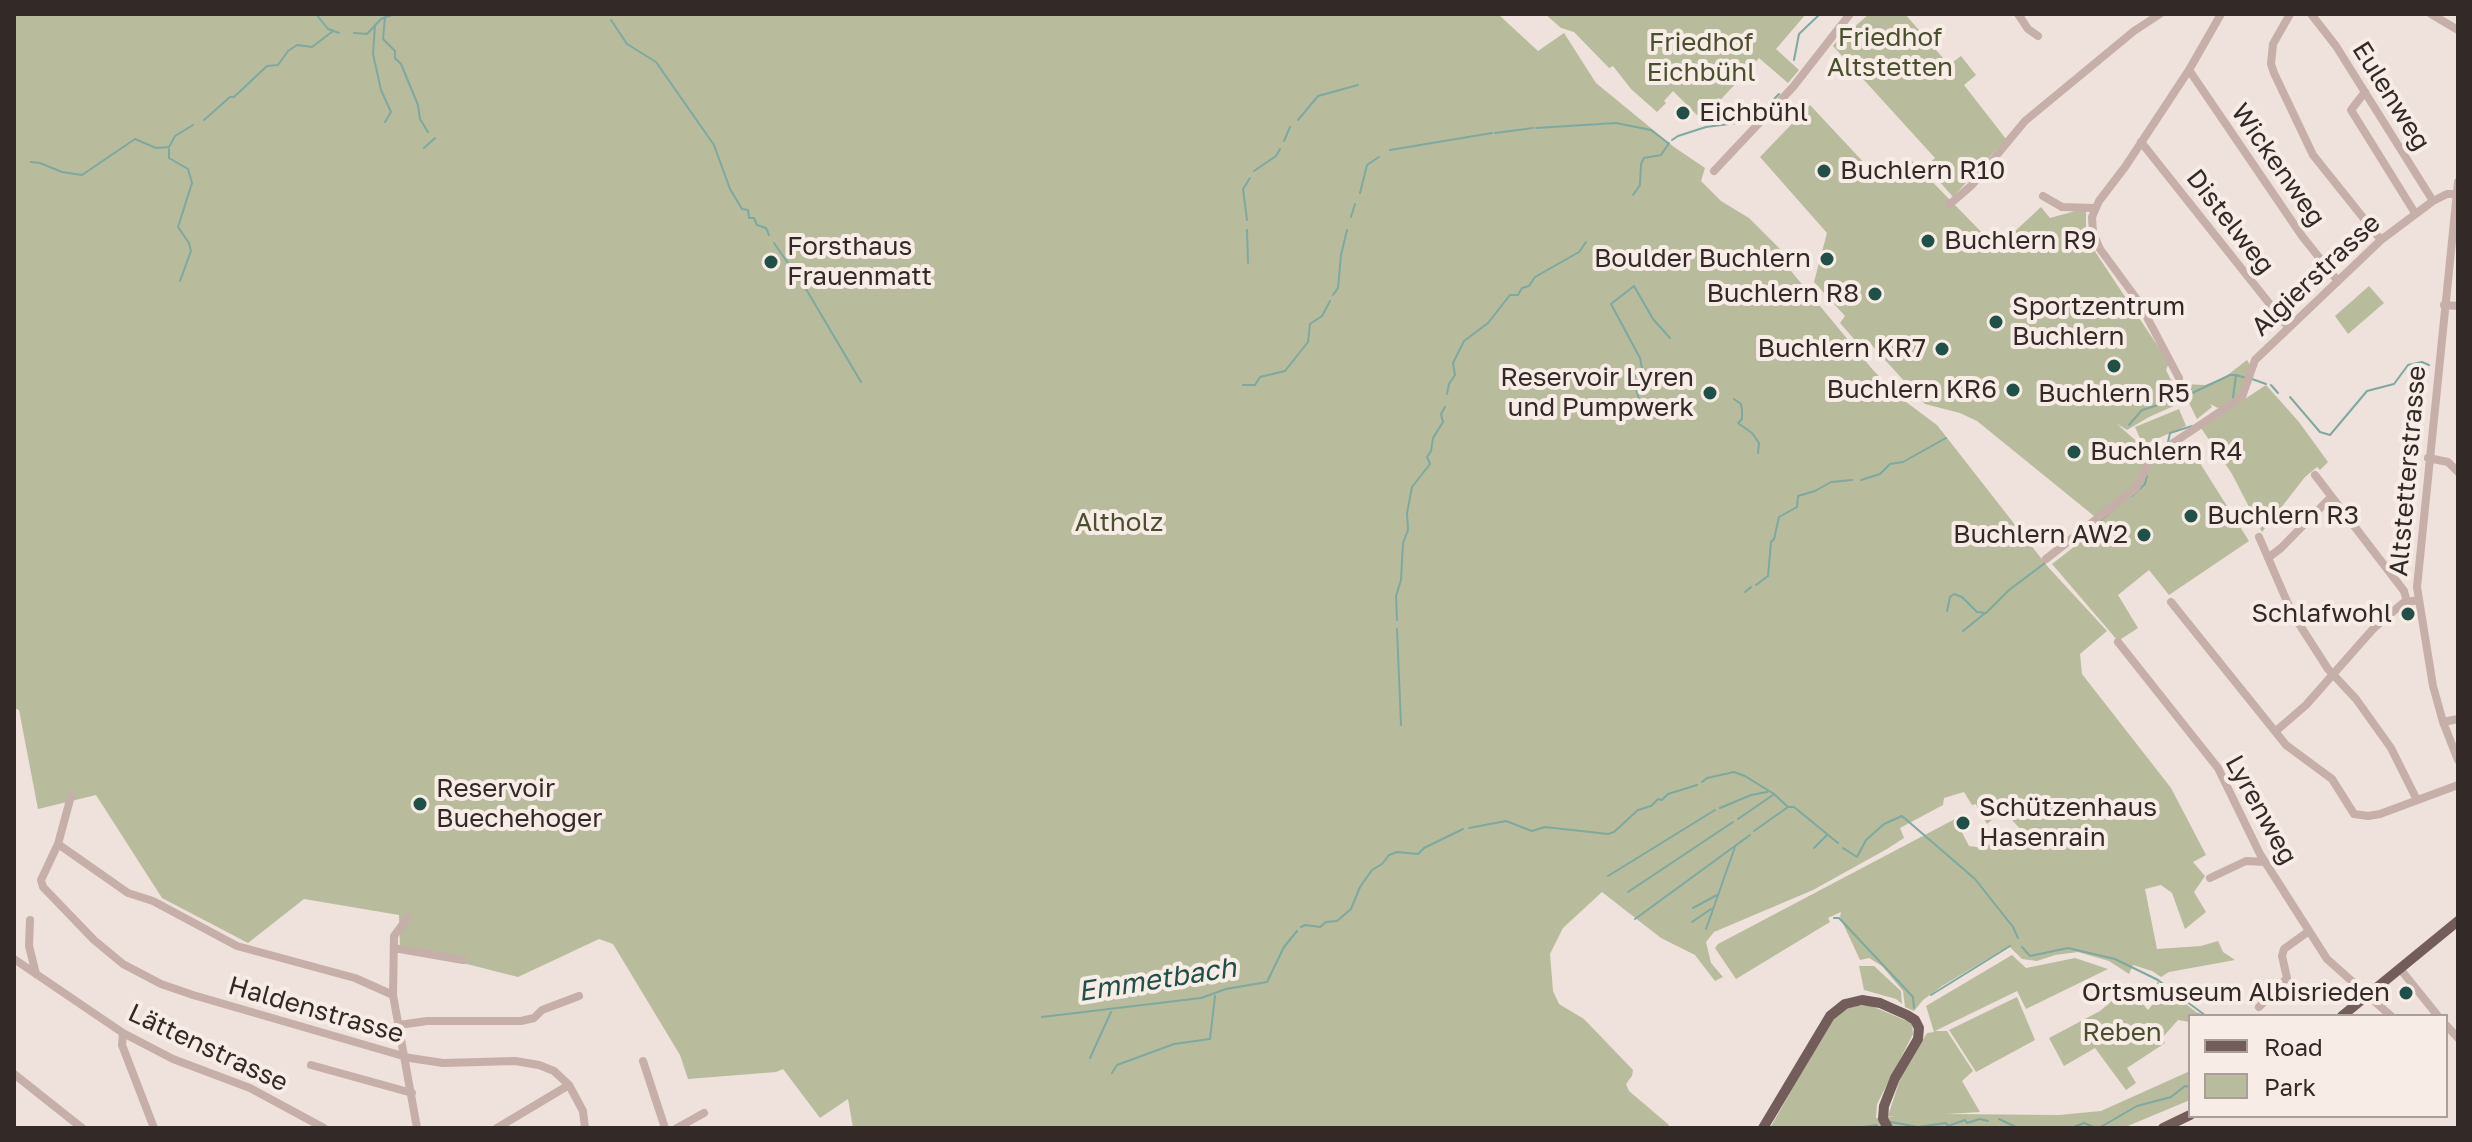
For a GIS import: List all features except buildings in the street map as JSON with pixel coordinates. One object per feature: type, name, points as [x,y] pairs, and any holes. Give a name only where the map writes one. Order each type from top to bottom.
[{"type":"main road","points":[[2345,1014],[2458,921]]},
{"type":"main road","points":[[1763,1128],[1830,1016],[1841,1006],[1862,1000],[1880,1003],[1907,1015],[1917,1021],[1919,1028],[1918,1039],[1895,1078],[1884,1106],[1883,1119],[1888,1128]]},
{"type":"main road","points":[[2163,1128],[2188,1116]]},
{"type":"street","points":[[1714,171],[1793,87],[1850,14]]},
{"type":"street","points":[[2018,14],[2028,29],[2038,36]]},
{"type":"street","points":[[1950,204],[1972,185],[2025,121],[2134,31],[2160,14]]},
{"type":"street","points":[[2179,378],[2139,302],[2096,240],[2091,221],[2094,208],[2189,70],[2221,14]]},
{"type":"street","points":[[2290,14],[2273,44],[2271,64],[2274,73],[2313,155],[2381,240]]},
{"type":"street","name":"Eulenweg","points":[[2311,14],[2336,46],[2433,201]]},
{"type":"street","points":[[2431,14],[2458,30]]},
{"type":"street","name":"Wickenweg","points":[[2189,70],[2302,236],[2337,280]]},
{"type":"street","points":[[2365,92],[2351,110],[2415,213]]},
{"type":"street","name":"Distelweg","points":[[2141,142],[2288,327]]},
{"type":"street","name":"Altstetterstrasse","points":[[2458,182],[2418,563],[2418,600],[2433,686],[2458,760]]},
{"type":"street","name":"Algierstrasse","points":[[2046,559],[2136,488],[2152,457],[2242,397],[2253,363],[2381,240],[2433,201],[2447,194],[2455,194]]},
{"type":"street","points":[[2043,196],[2062,207],[2094,208]]},
{"type":"street","points":[[2444,305],[2458,306]]},
{"type":"street","points":[[2428,458],[2448,462],[2458,472]]},
{"type":"street","points":[[2315,475],[2402,588],[2407,602]]},
{"type":"street","points":[[2268,558],[2331,497]]},
{"type":"street","points":[[2259,537],[2292,613],[2334,675],[2356,699],[2391,748],[2417,800]]},
{"type":"street","points":[[2276,731],[2306,705],[2373,629],[2407,602],[2418,600]]},
{"type":"street","points":[[2171,602],[2297,755],[2332,779],[2354,814],[2380,814],[2458,785]]},
{"type":"street","name":"Lyrenweg","points":[[2118,642],[2218,768],[2265,862],[2327,959],[2389,1014]]},
{"type":"street","points":[[2443,722],[2458,719]]},
{"type":"street","points":[[71,796],[58,844],[128,893],[160,904],[237,946],[355,978],[393,995]]},
{"type":"street","name":"Haldenstrasse","points":[[58,844],[41,880],[43,887],[94,940],[123,964],[161,984],[405,1056],[443,1063],[529,1062],[554,1071],[569,1085]]},
{"type":"street","points":[[2210,878],[2246,861],[2265,862]]},
{"type":"street","points":[[408,917],[394,936],[393,995],[417,1128]]},
{"type":"street","points":[[30,920],[29,946],[36,974]]},
{"type":"street","points":[[2259,1007],[2287,978],[2282,956],[2284,949],[2309,931]]},
{"type":"street","points":[[394,948],[463,960]]},
{"type":"street","name":"Lättenstrasse","points":[[14,959],[123,1033],[173,1059],[250,1088],[324,1128]]},
{"type":"street","points":[[2401,970],[2432,1014]]},
{"type":"street","points":[[399,1025],[427,1021],[521,1021],[579,996]]},
{"type":"street","points":[[123,1033],[122,1045],[154,1128]]},
{"type":"street","points":[[643,1061],[665,1128]]},
{"type":"street","points":[[311,1065],[412,1093]]},
{"type":"street","points":[[14,1074],[82,1128]]},
{"type":"street","points":[[497,1128],[569,1085],[583,1111],[585,1128]]},
{"type":"street","points":[[677,1128],[704,1113]]},
{"type":"green space","name":"Altholz","points":[[14,14],[1498,14],[1538,51],[1564,33],[1596,83],[1674,147],[1705,168],[1701,181],[1721,201],[1749,218],[1779,248],[1791,271],[1873,370],[1898,396],[1937,425],[2048,567],[2107,631],[2080,654],[2082,674],[2171,788],[2206,855],[2193,862],[2205,876],[2194,892],[2206,912],[2185,929],[2172,893],[2161,885],[2145,889],[2157,949],[2201,946],[2218,941],[2223,952],[2235,960],[2169,972],[2161,977],[2133,965],[2129,974],[2109,961],[2078,952],[2037,961],[2022,959],[2009,946],[1942,986],[1914,1011],[1905,1007],[1903,991],[1882,966],[1869,958],[1860,960],[1840,917],[1841,912],[1828,918],[1830,922],[1736,979],[1715,948],[1718,944],[1955,819],[1969,846],[1984,848],[1992,843],[1999,849],[2022,831],[2003,810],[1987,824],[1976,804],[1972,805],[1964,792],[1944,798],[1943,805],[1900,828],[1904,838],[1887,849],[1813,890],[1714,932],[1706,942],[1711,963],[1723,977],[1715,981],[1695,955],[1661,938],[1602,892],[1563,928],[1550,954],[1553,991],[1559,1004],[1584,1019],[1633,1070],[1626,1084],[1629,1091],[1669,1125],[1667,1128],[853,1128],[848,1099],[820,1118],[783,1069],[688,1079],[680,1055],[613,944],[599,939],[518,977],[400,947],[399,915],[304,899],[248,943],[162,898],[96,795],[38,809],[19,710],[14,708]]},
{"type":"green space","name":"Friedhof Eichbühl","points":[[1545,14],[1806,14],[1776,49],[1799,70],[1788,83],[1759,58],[1702,120],[1673,91],[1657,112],[1631,89],[1613,66],[1609,68],[1574,32],[1561,28]]},
{"type":"green space","name":"Friedhof Altstetten","points":[[1869,14],[1905,14],[1949,65],[1961,56],[1976,75],[1964,85],[2006,139],[1953,197],[1926,166],[1935,158],[1833,46],[1847,28],[1851,30]]},
{"type":"green space","name":"Sportzentrum Buchlern","points":[[1810,105],[1882,182],[1908,157],[1997,248],[2041,207],[2050,218],[2086,208],[2086,230],[2096,253],[2169,363],[2166,370],[2172,382],[2160,392],[2183,384],[2205,385],[2225,377],[2247,360],[2251,367],[2245,387],[2230,405],[2218,408],[2210,404],[2212,407],[2197,419],[2188,401],[2194,397],[2127,430],[2116,423],[2152,455],[2174,446],[2198,460],[2249,541],[2169,595],[2149,570],[2118,595],[2138,628],[2118,641],[2052,564],[2079,543],[2079,535],[2099,520],[1977,421],[1925,404],[1867,340],[1860,346],[1840,323],[1845,316],[1814,282],[1827,233],[1760,157]]},
{"type":"green space","points":[[2369,286],[2384,303],[2348,334],[2335,316]]},
{"type":"green space","points":[[2266,385],[2299,422],[2328,462],[2305,477],[2262,532],[2232,474],[2201,428]]},
{"type":"green space","points":[[2179,409],[2186,426],[2143,445],[2135,427]]},
{"type":"green space","points":[[2012,955],[2026,968],[2075,958],[2108,969],[2026,1009],[2017,991],[1935,1031],[1947,1031],[1973,1071],[1962,1081],[1980,1112],[1947,1114],[2059,1115],[2101,1111],[2188,1072],[2188,1101],[2123,1128],[1770,1128],[1830,1022],[1847,1007],[1869,1005],[1912,1023],[1913,1034],[1877,1104],[1876,1118],[1895,1116],[1888,1116],[1901,1076],[1927,1033],[1934,1032],[1926,1006]]},
{"type":"green space","points":[[1859,966],[1874,966],[1901,991],[1902,1004],[1896,999],[1864,990]]},
{"type":"green space","name":"Reben","points":[[2157,981],[2202,1014],[2188,1014],[2188,1022],[2178,1020],[2162,1038],[2165,1043],[2127,1068],[2136,1083],[2126,1090],[2095,1048],[2064,1066],[2049,1038],[2100,1011],[2128,987],[2148,1010],[2157,999]]},
{"type":"green space","name":"Reben","points":[[2017,997],[2035,1040],[1976,1072],[1949,1030]]},
{"type":"waterway","points":[[316,14],[328,29],[339,33]]},
{"type":"waterway","points":[[354,33],[367,34],[381,19],[394,14]]},
{"type":"waterway","points":[[1794,60],[1799,34],[1820,14]]},
{"type":"waterway","points":[[385,17],[383,39],[395,51],[395,58],[401,64],[418,105],[420,119],[428,132]]},
{"type":"waterway","points":[[611,20],[627,44],[656,62],[714,145],[730,189],[742,209],[748,210],[749,218],[754,218],[757,225],[766,228],[769,235]]},
{"type":"waterway","points":[[375,25],[373,54],[381,90],[391,112],[385,122]]},
{"type":"waterway","points":[[204,120],[267,66],[278,65],[288,51],[297,45],[312,47],[333,31]]},
{"type":"waterway","points":[[1298,120],[1318,96],[1358,85]]},
{"type":"waterway","points":[[1672,140],[1706,127],[1752,121],[1779,94]]},
{"type":"waterway","points":[[1536,128],[1616,123],[1651,130],[1668,143]]},
{"type":"waterway","points":[[31,162],[82,175],[135,139],[156,148],[169,147],[175,136],[193,125]]},
{"type":"waterway","points":[[1284,141],[1290,127]]},
{"type":"waterway","points":[[1495,133],[1533,128]]},
{"type":"waterway","points":[[1390,150],[1492,133]]},
{"type":"waterway","points":[[424,148],[435,138]]},
{"type":"waterway","points":[[1633,195],[1640,185],[1644,158],[1661,155],[1669,143]]},
{"type":"waterway","points":[[169,149],[169,158],[188,169],[192,183],[178,227],[191,251],[180,281]]},
{"type":"waterway","points":[[1254,171],[1276,156],[1280,149]]},
{"type":"waterway","points":[[1360,193],[1367,165],[1379,157]]},
{"type":"waterway","points":[[1247,220],[1243,189],[1250,178]]},
{"type":"waterway","points":[[1351,217],[1355,204]]},
{"type":"waterway","points":[[1247,230],[1248,263]]},
{"type":"waterway","points":[[1333,295],[1338,288],[1347,230]]},
{"type":"waterway","points":[[1447,394],[1455,375],[1453,363],[1464,341],[1488,323],[1510,295],[1518,295],[1535,277],[1579,252],[1586,242]]},
{"type":"waterway","points":[[774,243],[806,289],[861,382]]},
{"type":"waterway","points":[[1634,378],[1642,368],[1640,358],[1611,304],[1634,286],[1653,319],[1670,338]]},
{"type":"waterway","points":[[1243,385],[1255,385],[1260,377],[1285,371],[1308,342],[1310,324],[1322,316],[1330,301]]},
{"type":"waterway","points":[[2290,397],[2320,432],[2330,435],[2367,391],[2394,384],[2408,365],[2422,362],[2429,365]]},
{"type":"waterway","points":[[1643,369],[1666,384]]},
{"type":"waterway","points":[[2233,398],[2236,375],[2246,378]]},
{"type":"waterway","points":[[2129,425],[2142,410],[2184,397],[2236,375]]},
{"type":"waterway","points":[[2252,379],[2266,384]]},
{"type":"waterway","points":[[2271,385],[2278,393]]},
{"type":"waterway","points":[[1636,389],[1646,414],[1659,419]]},
{"type":"waterway","points":[[1734,399],[1741,404],[1742,419],[1738,423],[1752,433],[1759,443],[1758,453]]},
{"type":"waterway","points":[[1397,620],[1396,596],[1401,580],[1412,487],[1430,464],[1427,457],[1433,438],[1443,422],[1441,414],[1445,407]]},
{"type":"waterway","points":[[2168,442],[2170,433],[2192,426]]},
{"type":"waterway","points":[[1861,480],[1880,474],[1890,464],[1903,462],[1946,438]]},
{"type":"waterway","points":[[2132,496],[2145,484],[2147,476]]},
{"type":"waterway","points":[[1756,585],[1768,576],[1771,542],[1779,517],[1797,507],[1798,496],[1831,482],[1852,480]]},
{"type":"waterway","points":[[2091,529],[2114,509]]},
{"type":"waterway","points":[[2078,539],[2087,532]]},
{"type":"waterway","points":[[1947,611],[1950,597],[1954,594],[1962,597],[1977,612],[1986,613],[2009,590],[2045,563]]},
{"type":"waterway","points":[[1745,592],[1751,587]]},
{"type":"waterway","points":[[1963,631],[1984,614]]},
{"type":"waterway","points":[[1397,629],[1401,725]]},
{"type":"waterway","name":"Emmetbach","points":[[1702,782],[1734,772],[1745,776],[1788,807],[1794,807],[1838,843]]},
{"type":"waterway","name":"Emmetbach","points":[[1469,828],[1506,821],[1532,831],[1545,827],[1608,834],[1638,810],[1651,806],[1668,794],[1697,785]]},
{"type":"waterway","points":[[1720,808],[1767,792]]},
{"type":"waterway","points":[[1738,819],[1773,795]]},
{"type":"waterway","points":[[1754,831],[1788,807]]},
{"type":"waterway","points":[[1608,876],[1715,810]]},
{"type":"waterway","name":"Emmetbach","points":[[1843,848],[1857,857],[1866,840],[1884,824],[1902,816],[1975,879],[2013,927],[2018,938]]},
{"type":"waterway","points":[[1628,892],[1733,822]]},
{"type":"waterway","name":"Emmetbach","points":[[1301,927],[1320,927],[1326,922],[1337,921],[1351,909],[1360,887],[1372,870],[1389,855],[1397,852],[1418,854],[1463,829]]},
{"type":"waterway","points":[[1635,919],[1750,835]]},
{"type":"waterway","points":[[1814,848],[1827,835]]},
{"type":"waterway","points":[[1706,929],[1735,847]]},
{"type":"waterway","points":[[1693,908],[1717,895]]},
{"type":"waterway","points":[[1692,922],[1711,909]]},
{"type":"waterway","points":[[1834,918],[1839,918],[1913,997],[1914,1008]]},
{"type":"waterway","name":"Emmetbach","points":[[1042,1017],[1201,998],[1226,989],[1267,982],[1284,947],[1297,931]]},
{"type":"waterway","points":[[1931,995],[2010,946]]},
{"type":"waterway","name":"Emmetbach","points":[[2022,947],[2030,956],[2068,948],[2115,959],[2158,980],[2203,1014]]},
{"type":"waterway","points":[[1112,1073],[1117,1065],[1174,1044],[1210,1039],[1215,996]]},
{"type":"waterway","points":[[1090,1058],[1111,1012]]},
{"type":"waterway","points":[[2099,1128],[2137,1106],[2171,1097],[2188,1087]]},
{"type":"waterway","points":[[1891,1122],[1918,1127],[1946,1123],[1948,1126],[1965,1120],[1967,1123],[1980,1119],[1988,1121]]},
{"type":"waterway","points":[[1999,1119],[2018,1128]]},
{"type":"waterway","points":[[2071,1128],[2084,1123],[2096,1128]]},
{"type":"waterway","points":[[1855,1128],[1877,1125]]},
{"type":"place","name":"Eichbühl","points":[[1683,113]]},
{"type":"place","name":"Buchlern R10","points":[[1824,171]]},
{"type":"place","name":"Buchlern R9","points":[[1928,241]]},
{"type":"place","name":"Boulder Buchlern","points":[[1827,259]]},
{"type":"place","name":"Forsthaus Frauenmatt","points":[[771,262]]},
{"type":"place","name":"Buchlern R8","points":[[1875,294]]},
{"type":"place","name":"Sportzentrum Buchlern","points":[[1996,322]]},
{"type":"place","name":"Buchlern KR7","points":[[1942,349]]},
{"type":"place","name":"Buchlern R5","points":[[2114,366]]},
{"type":"place","name":"Buchlern KR6","points":[[2013,390]]},
{"type":"place","name":"Reservoir Lyren und Pumpwerk","points":[[1710,393]]},
{"type":"place","name":"Buchlern R4","points":[[2074,452]]},
{"type":"place","name":"Buchlern R3","points":[[2191,516]]},
{"type":"place","name":"Buchlern AW2","points":[[2144,535]]},
{"type":"place","name":"Schlafwohl","points":[[2408,614]]},
{"type":"place","name":"Reservoir Buechehoger","points":[[420,804]]},
{"type":"place","name":"Schützenhaus Hasenrain","points":[[1963,823]]},
{"type":"place","name":"Ortsmuseum Albisrieden","points":[[2406,993]]}]
